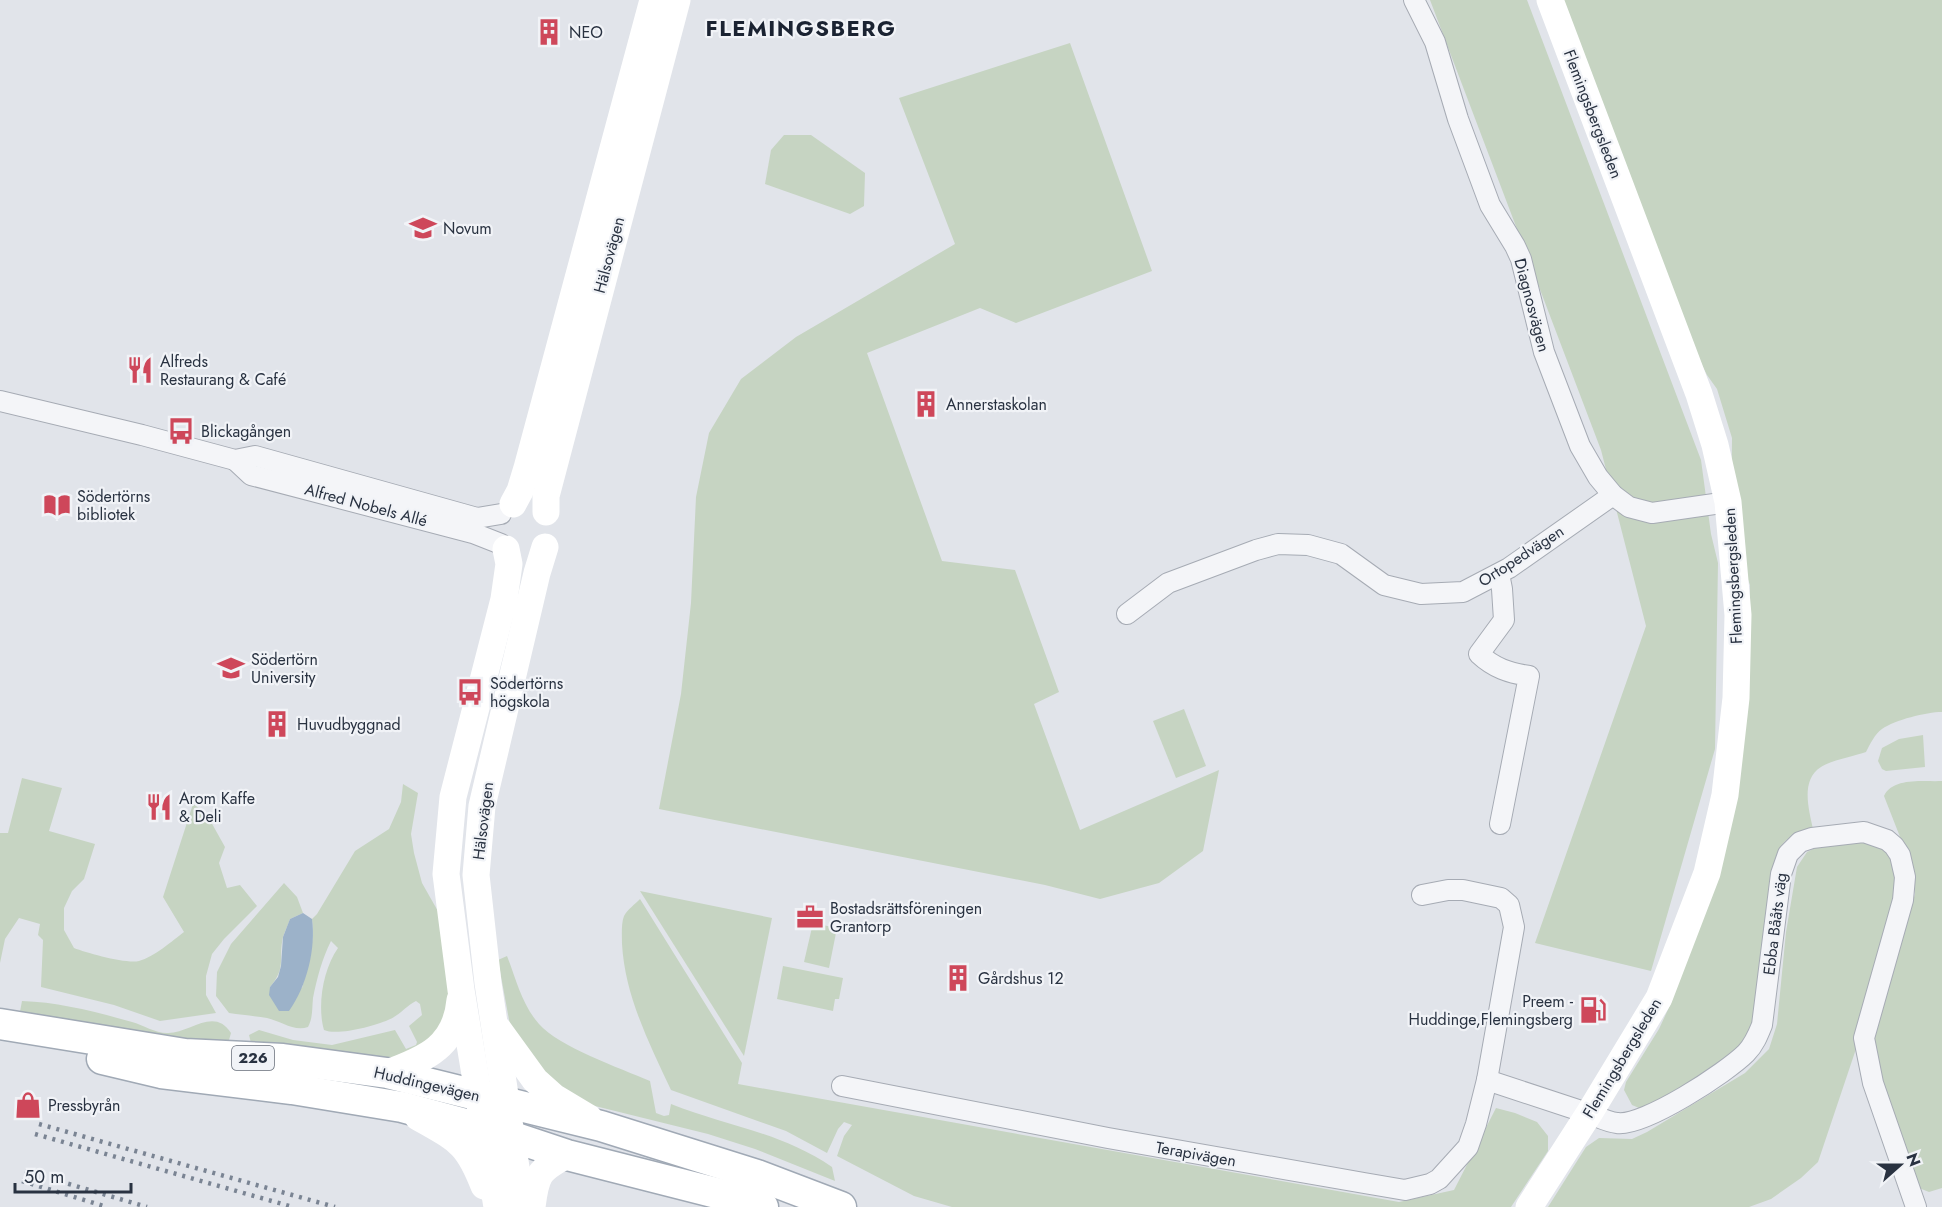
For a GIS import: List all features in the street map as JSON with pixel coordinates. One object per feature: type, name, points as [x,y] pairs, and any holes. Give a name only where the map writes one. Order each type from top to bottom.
[{"type":"main road","name":"Huddingevägen","points":[[0,1024],[185,1054],[283,1059],[387,1073],[601,1125],[757,1175],[841,1207]]},
{"type":"main road","name":"Huddingevägen","points":[[0,1035],[161,1073],[292,1089],[402,1107],[567,1155],[740,1199],[763,1207]]},
{"type":"street","name":"Hälsovägen","points":[[507,509],[520,491],[527,468],[653,0]]},
{"type":"street","name":"Hälsovägen","points":[[546,512],[546,496],[677,0]]},
{"type":"street","name":"Diagnosvägen","points":[[1414,0],[1435,42],[1458,119],[1490,205],[1521,259],[1544,352],[1580,446],[1598,477],[1613,495],[1629,507],[1652,513],[1728,502]]},
{"type":"street","name":"Flemingsbergsleden","points":[[1529,1207],[1659,998],[1707,873],[1725,795],[1736,698],[1738,615],[1728,502],[1699,394],[1550,0]]},
{"type":"street","name":"Alfred Nobels Allé","points":[[0,401],[235,460],[255,456],[477,518],[507,509]]},
{"type":"street","name":"Alfred Nobels Allé","points":[[235,460],[251,475],[473,533],[503,547]]},
{"type":"street","name":"Ortopedvägen","points":[[1127,614],[1168,583],[1256,549],[1278,544],[1308,545],[1341,554],[1384,585],[1421,594],[1463,592],[1499,574],[1613,495]]},
{"type":"street","points":[[520,502],[533,503],[546,512],[551,522],[552,532],[545,547],[536,554],[526,556],[515,555],[503,547],[497,535],[497,527],[507,509],[520,502]]},
{"type":"street","name":"Hälsovägen","points":[[492,1098],[461,990],[446,874],[453,797],[472,715],[504,599],[509,564],[503,547]]},
{"type":"street","name":"Hälsovägen","points":[[492,1098],[494,1023],[476,875],[482,806],[545,547]]},
{"type":"street","points":[[1499,574],[1504,620],[1479,654],[1492,666],[1513,674],[1529,676],[1500,824]]},
{"type":"street","name":"Ebba Bååts väg","points":[[1590,1112],[1618,1124],[1659,1112],[1740,1059],[1759,1035],[1762,1025],[1781,874],[1788,854],[1800,842],[1812,837],[1864,832],[1887,840],[1894,846],[1902,862],[1905,877],[1900,911],[1864,1038],[1873,1083],[1916,1207]]},
{"type":"street","name":"Terapivägen","points":[[842,1086],[1108,1138],[1404,1190],[1430,1184],[1439,1179],[1468,1147],[1476,1124],[1487,1080],[1514,927],[1509,905],[1501,898],[1462,890],[1422,895]]},
{"type":"street","points":[[387,1073],[425,1058],[447,1040],[459,1014],[461,990]]},
{"type":"street","points":[[494,1023],[535,1080],[554,1097],[601,1125]]},
{"type":"street","points":[[1487,1080],[1590,1112]]},
{"type":"street","points":[[492,1098],[497,1133],[526,1176],[532,1207]]},
{"type":"street","points":[[402,1107],[454,1138],[482,1164],[497,1207]]},
{"type":"street","points":[[492,1207],[482,1164],[497,1133]]},
{"type":"street","points":[[526,1176],[541,1172],[549,1164],[567,1155]]},
{"type":"street","points":[[522,1207],[526,1176]]},
{"type":"green space","points":[[1430,0],[1527,0],[1701,460],[1711,534],[1718,563],[1715,749],[1651,971],[1535,943],[1646,626],[1601,450]]},
{"type":"green space","points":[[1562,0],[1942,0],[1942,712],[1911,717],[1888,726],[1877,734],[1866,752],[1830,763],[1814,773],[1808,787],[1813,829],[1795,834],[1786,840],[1776,856],[1754,1018],[1746,1038],[1735,1051],[1709,1070],[1661,1099],[1639,1108],[1632,1105],[1624,1090],[1626,1082],[1659,1029],[1671,1003],[1749,644],[1750,585],[1731,533],[1732,438],[1717,389],[1700,361]]},
{"type":"green space","points":[[1070,43],[1152,271],[1016,323],[980,308],[867,353],[942,561],[1015,570],[1059,692],[1034,704],[1080,830],[1219,770],[1203,851],[1159,883],[1100,899],[1045,885],[659,809],[681,694],[691,603],[696,497],[709,433],[741,379],[796,337],[955,244],[899,98]]},
{"type":"green space","points":[[784,135],[811,135],[865,173],[864,206],[850,214],[765,184],[771,150]]},
{"type":"green space","points":[[1184,709],[1206,766],[1176,778],[1153,721]]},
{"type":"green space","points":[[1923,735],[1925,767],[1886,771],[1882,769],[1878,761],[1882,748],[1899,739]]},
{"type":"green space","points":[[22,778],[62,788],[49,831],[95,844],[84,879],[72,891],[64,908],[64,930],[74,948],[116,960],[133,962],[145,959],[184,932],[163,897],[193,804],[206,813],[225,847],[219,863],[227,888],[240,885],[257,906],[212,954],[206,976],[206,995],[216,1013],[160,1021],[114,1005],[41,987],[43,940],[38,935],[40,924],[19,918],[5,939],[0,963],[0,833],[8,833]]},
{"type":"green space","points":[[1942,781],[1942,1188],[1929,1192],[1919,1188],[1879,1078],[1873,1035],[1915,894],[1911,865],[1884,796],[1888,790],[1902,783]]},
{"type":"green space","points":[[403,784],[418,793],[411,834],[422,883],[439,913],[444,912],[451,1025],[394,1065],[251,1043],[249,1035],[259,1030],[293,1040],[332,1045],[395,1030],[406,1049],[416,1045],[417,1042],[409,1026],[422,1015],[420,1004],[416,1001],[392,1018],[374,1025],[338,1032],[324,1030],[321,999],[328,966],[338,948],[331,941],[318,976],[312,1017],[308,1027],[298,1028],[267,1018],[229,1013],[216,996],[217,972],[231,944],[284,883],[297,897],[303,913],[290,919],[283,937],[280,968],[270,987],[302,988],[312,945],[312,919],[355,851],[389,829],[401,802]]},
{"type":"green space","points":[[1859,840],[1880,843],[1893,854],[1897,890],[1857,1046],[1818,1162],[1801,1178],[1771,1199],[1749,1207],[1548,1207],[1586,1147],[1599,1138],[1632,1139],[1647,1132],[1745,1073],[1769,1049],[1777,1024],[1786,932],[1797,867],[1807,852],[1823,844]]},
{"type":"green space","points":[[640,891],[772,918],[744,1056]]},
{"type":"green space","points":[[640,899],[742,1063],[738,1084],[1399,1202],[1454,1190],[1496,1108],[1537,1122],[1548,1136],[1548,1151],[1511,1207],[952,1207],[914,1196],[837,1156],[844,1136],[852,1125],[844,1122],[838,1129],[827,1153],[786,1131],[671,1090],[639,1019],[624,963],[623,919]]},
{"type":"green space","points":[[813,923],[837,928],[829,968],[804,962]]},
{"type":"green space","points":[[507,956],[524,1000],[539,1024],[548,1033],[575,1049],[650,1081],[656,1113],[669,1115],[671,1104],[773,1137],[813,1155],[832,1167],[835,1181],[755,1149],[708,1134],[595,1106],[554,1086],[510,1025],[498,960]]},
{"type":"green space","points":[[783,966],[843,978],[839,999],[835,999],[833,1011],[777,999]]},
{"type":"green space","points":[[22,1001],[77,1008],[132,1022],[163,1033],[175,1032],[209,1021],[224,1025],[231,1033],[229,1040],[216,1045],[19,1017]]},
{"type":"water","points":[[303,913],[312,919],[313,942],[309,966],[301,990],[289,1011],[279,1011],[269,995],[270,987],[278,977],[283,937],[290,919]]},
{"type":"railway","points":[[39,1124],[335,1207]]},
{"type":"railway","points":[[35,1134],[293,1207]]},
{"type":"railway","points":[[25,1171],[147,1207]]},
{"type":"railway","points":[[22,1181],[107,1207]]},
{"type":"place","name":"NEO","points":[[549,32]]},
{"type":"place","name":"Novum","points":[[423,228]]},
{"type":"place","name":"Alfreds Restaurang & Café","points":[[140,370]]},
{"type":"place","name":"Annerstaskolan","points":[[926,404]]},
{"type":"place","name":"Blickagången","points":[[181,431]]},
{"type":"place","name":"Södertörns bibliotek","points":[[57,505]]},
{"type":"place","name":"Södertörn University","points":[[231,668]]},
{"type":"place","name":"Södertörns högskola","points":[[470,692]]},
{"type":"place","name":"Huvudbyggnad","points":[[277,724]]},
{"type":"place","name":"Arom Kaffe & Deli","points":[[159,807]]},
{"type":"place","name":"Bostadsrättsföreningen Grantorp","points":[[810,917]]},
{"type":"place","name":"Gårdshus 12","points":[[958,978]]},
{"type":"place","name":"Preem - Huddinge,Flemingsberg","points":[[1593,1010]]},
{"type":"place","name":"Pressbyrån","points":[[28,1105]]},
{"type":"district","name":"FLEMINGSBERG","points":[[801,28]]}]
